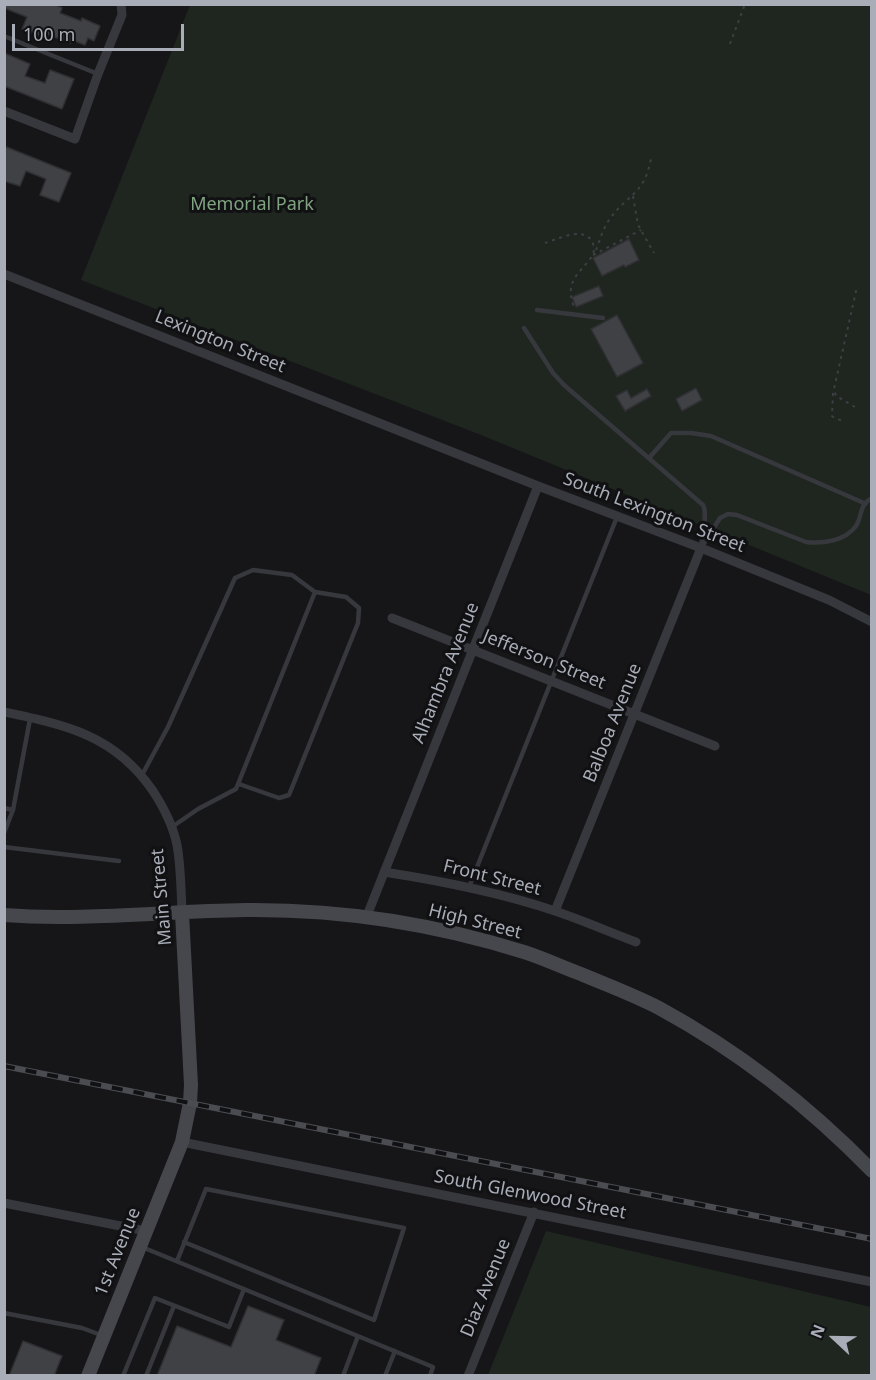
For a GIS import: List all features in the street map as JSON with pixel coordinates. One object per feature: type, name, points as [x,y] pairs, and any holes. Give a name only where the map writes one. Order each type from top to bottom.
[{"type":"main road","name":"High Street","points":[[4,915],[93,916],[245,910],[306,912],[366,918],[473,938],[525,952],[619,989],[708,1037],[757,1070],[813,1116],[872,1171]]},
{"type":"main road","name":"Main Street","points":[[182,913],[191,1085],[190,1103],[182,1142]]},
{"type":"main road","name":"1st Avenue","points":[[88,1376],[182,1142]]},
{"type":"street","points":[[4,111],[75,139],[122,15],[121,4]]},
{"type":"street","name":"Lexington Street","points":[[4,274],[423,440]]},
{"type":"street","name":"South Lexington Street","points":[[423,440],[701,548],[829,600],[872,622]]},
{"type":"street","name":"Alhambra Avenue","points":[[384,872],[538,486]]},
{"type":"street","name":"Balboa Avenue","points":[[555,911],[701,548]]},
{"type":"street","name":"Jefferson Street","points":[[392,618],[715,746]]},
{"type":"street","name":"Main Street","points":[[4,712],[60,724],[99,740],[119,753],[141,775],[160,802],[172,827],[179,856],[182,913]]},
{"type":"street","points":[[366,918],[384,872]]},
{"type":"street","name":"Front Street","points":[[384,872],[469,887],[555,911],[636,942]]},
{"type":"street","name":"South Glenwood Street","points":[[182,1142],[872,1282]]},
{"type":"street","points":[[4,1203],[146,1231]]},
{"type":"street","name":"Diaz Avenue","points":[[468,1376],[534,1212]]},
{"type":"lane","points":[[4,36],[98,74]]},
{"type":"lane","points":[[537,310],[603,318]]},
{"type":"lane","points":[[524,328],[553,373],[564,385],[703,505],[706,510],[701,548]]},
{"type":"lane","points":[[649,458],[671,434],[691,433],[711,436],[864,503]]},
{"type":"lane","points":[[701,548],[720,518],[728,514],[737,515],[806,542],[835,540],[846,535],[856,526],[864,503],[872,498]]},
{"type":"lane","points":[[469,887],[617,516]]},
{"type":"lane","points":[[141,775],[168,727],[235,578],[253,570],[292,575],[315,592],[346,597],[359,608],[358,623],[289,795],[279,798],[239,784]]},
{"type":"lane","points":[[172,827],[198,809],[237,789],[315,592]]},
{"type":"lane","points":[[4,833],[13,810],[31,718]]},
{"type":"lane","points":[[4,808],[13,810]]},
{"type":"lane","points":[[4,848],[119,861]]},
{"type":"lane","points":[[177,1261],[184,1242],[206,1189],[404,1228],[374,1320],[184,1242]]},
{"type":"lane","points":[[140,1246],[433,1367],[430,1376]]},
{"type":"lane","points":[[123,1376],[155,1299],[229,1327],[244,1289]]},
{"type":"lane","points":[[146,1376],[174,1306]]},
{"type":"lane","points":[[4,1313],[82,1328],[104,1336]]},
{"type":"lane","points":[[343,1376],[358,1336]]},
{"type":"lane","points":[[386,1376],[395,1351]]},
{"type":"path","points":[[730,44],[745,4]]},
{"type":"path","points":[[577,315],[569,295],[569,288],[593,255],[611,217],[633,196],[645,178],[651,158]]},
{"type":"path","points":[[633,196],[641,230],[654,253]]},
{"type":"path","points":[[593,255],[641,230]]},
{"type":"path","points":[[545,243],[579,233],[592,241],[601,238]]},
{"type":"path","points":[[592,241],[595,249],[593,255]]},
{"type":"path","points":[[841,420],[832,416],[834,389],[857,287]]},
{"type":"path","points":[[834,389],[836,396],[855,407]]},
{"type":"green space","name":"Memorial Park","points":[[190,5],[871,5],[871,595],[481,435],[81,280]]},
{"type":"green space","points":[[546,1231],[871,1307],[871,1375],[488,1375]]},
{"type":"building","points":[[4,4],[54,4],[62,8],[60,13],[81,21],[82,18],[100,26],[94,41],[88,38],[85,45],[72,40],[71,43],[41,32],[40,36],[22,29],[27,17],[4,8]]},
{"type":"building","points":[[4,53],[30,64],[25,76],[45,83],[50,70],[74,79],[62,109],[4,86]]},
{"type":"building","points":[[4,146],[71,173],[59,202],[40,195],[46,179],[26,171],[20,186],[4,181]]},
{"type":"building","points":[[629,239],[639,260],[602,276],[593,258]]},
{"type":"building","points":[[599,286],[603,296],[576,307],[572,297]]},
{"type":"building","points":[[617,315],[643,363],[617,377],[591,329]]},
{"type":"building","points":[[696,388],[702,400],[682,411],[676,399]]},
{"type":"building","points":[[647,389],[651,396],[625,411],[616,396],[627,390],[631,398]]},
{"type":"building","points":[[248,1306],[284,1320],[276,1340],[321,1358],[314,1376],[157,1376],[177,1326],[231,1347]]},
{"type":"building","points":[[23,1341],[62,1356],[54,1376],[9,1376]]},
{"type":"railway","points":[[4,1066],[872,1239]]}]
